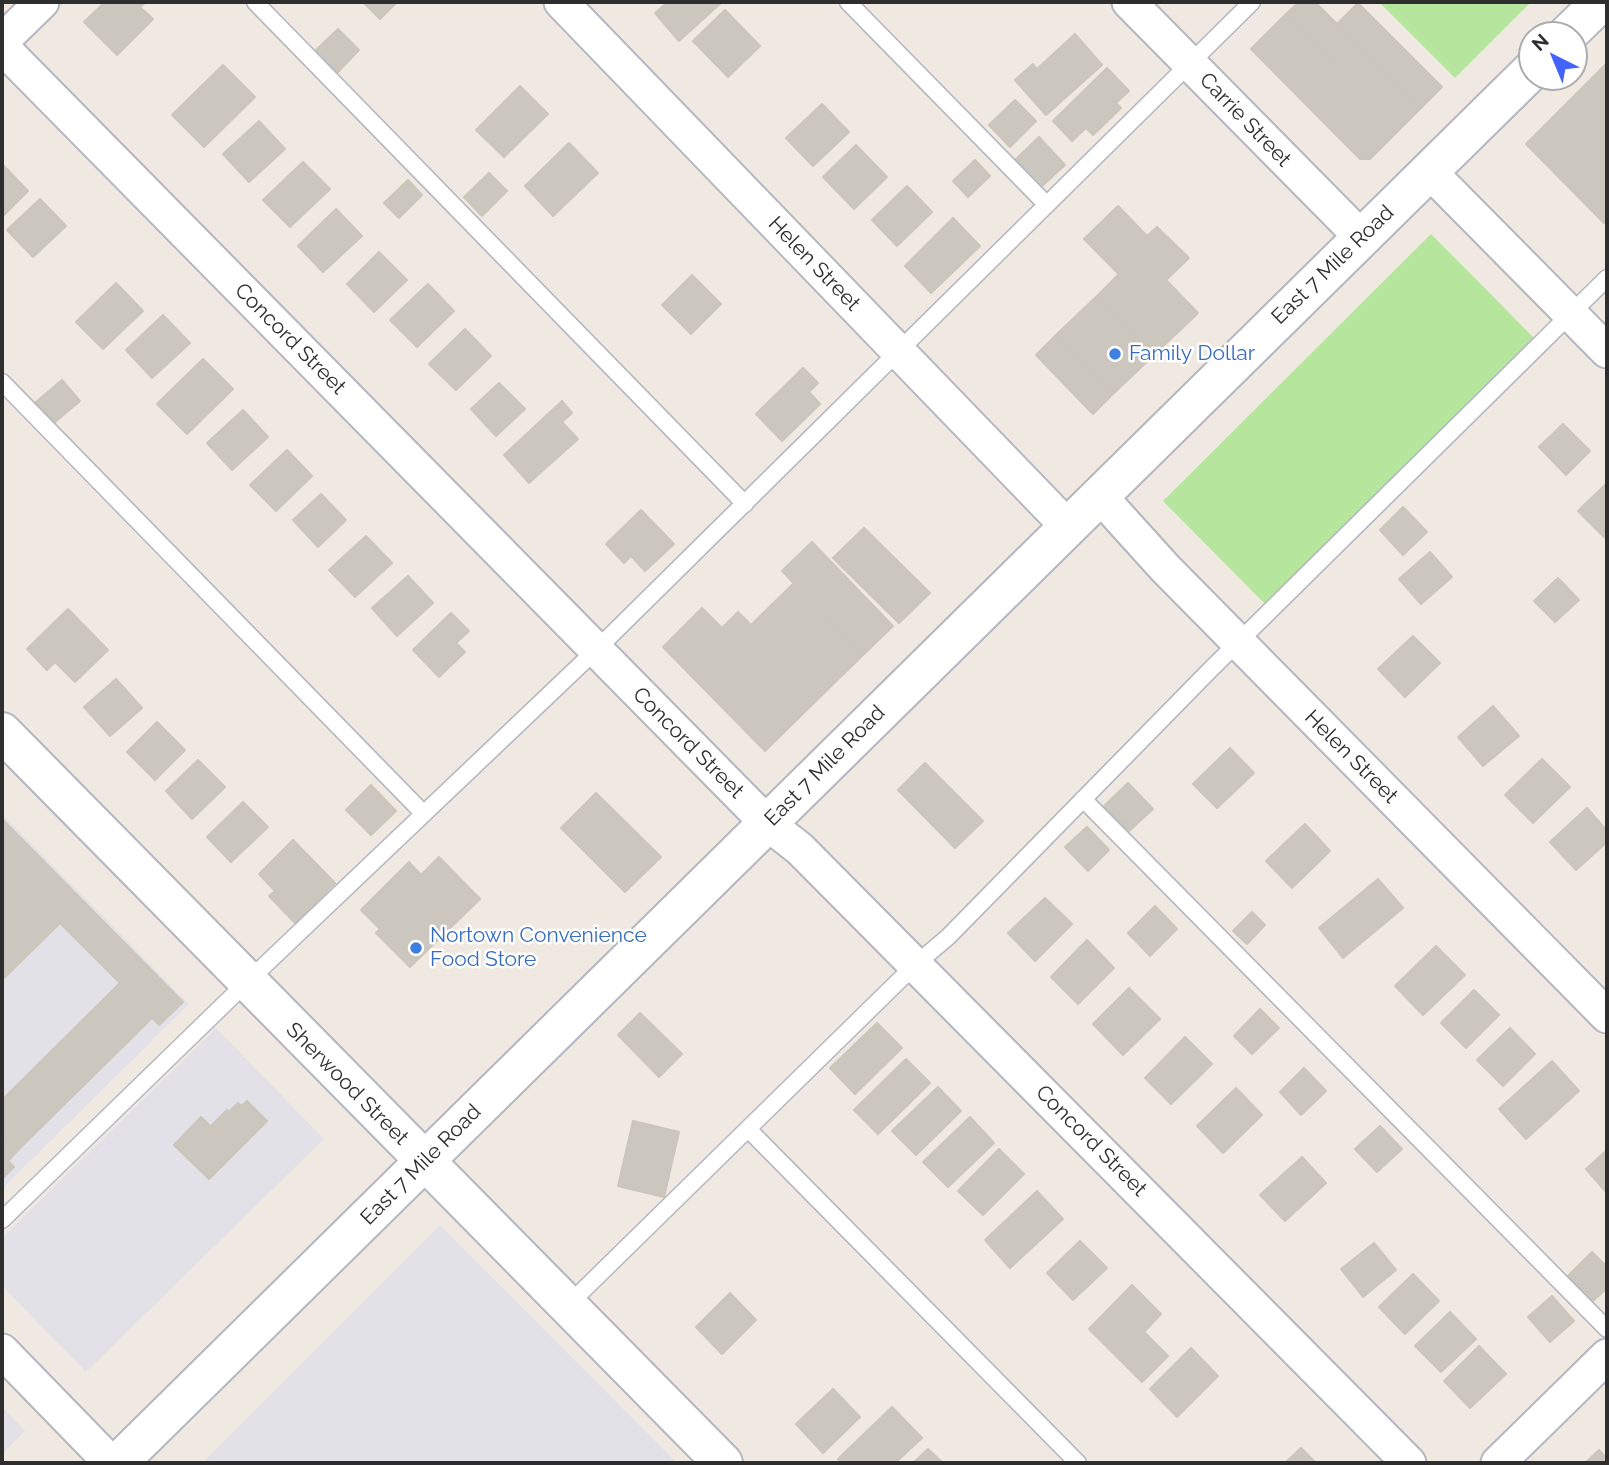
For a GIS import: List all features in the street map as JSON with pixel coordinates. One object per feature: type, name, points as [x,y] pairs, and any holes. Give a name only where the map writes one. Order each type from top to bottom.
[{"type":"street","points":[[2,41],[42,2]]},
{"type":"street","name":"Helen Street","points":[[561,2],[1067,526]]},
{"type":"street","name":"Carrie Street","points":[[1129,2],[1361,237]]},
{"type":"street","points":[[1581,21],[1601,2]]},
{"type":"street","name":"Concord Street","points":[[2,47],[767,823],[800,849],[916,964],[1409,1463]]},
{"type":"street","name":"East 7 Mile Road","points":[[118,1463],[1518,83]]},
{"type":"street","points":[[1429,171],[1607,351]]},
{"type":"street","name":"Helen Street","points":[[1098,495],[1165,568],[1607,1016]]},
{"type":"street","name":"Sherwood Street","points":[[2,732],[723,1463]]},
{"type":"street","points":[[2,1351],[111,1463]]},
{"type":"street","points":[[1498,1463],[1607,1356]]},
{"type":"lane","points":[[255,2],[744,504]]},
{"type":"lane","points":[[848,2],[1047,205]]},
{"type":"lane","points":[[2,1220],[596,650],[1252,2]]},
{"type":"lane","points":[[567,1306],[916,964],[948,937],[1238,642],[1607,278]]},
{"type":"lane","points":[[2,382],[424,814]]},
{"type":"lane","points":[[1083,799],[1607,1329]]},
{"type":"lane","points":[[748,1129],[1078,1463]]},
{"type":"shaded area","points":[[2,814],[189,1004],[2,1189]]},
{"type":"shaded area","points":[[216,1028],[324,1139],[86,1372],[2,1286],[2,1238]]},
{"type":"shaded area","points":[[440,1225],[677,1463],[202,1463]]},
{"type":"shaded area","points":[[2,1407],[25,1431],[2,1454]]},
{"type":"green space","points":[[1379,2],[1531,2],[1455,78]]},
{"type":"green space","points":[[1431,234],[1534,338],[1266,605],[1163,501]]},
{"type":"building","points":[[105,2],[146,2],[140,7],[153,19],[117,55],[84,22]]},
{"type":"building","points":[[363,2],[397,2],[380,19]]},
{"type":"building","points":[[668,2],[722,2],[679,41],[655,13]]},
{"type":"building","points":[[1299,2],[1315,2],[1421,108],[1399,130],[1286,14]]},
{"type":"building","points":[[1358,3],[1442,87],[1421,108],[1337,24]]},
{"type":"building","points":[[725,10],[760,46],[728,77],[693,41]]},
{"type":"building","points":[[1286,14],[1399,130],[1370,159],[1360,159],[1251,49]]},
{"type":"building","points":[[338,29],[359,50],[337,73],[315,51]]},
{"type":"building","points":[[1075,34],[1102,65],[1046,115],[1015,80],[1033,64],[1037,69]]},
{"type":"building","points":[[1607,63],[1607,164],[1557,113],[1579,91],[1588,91],[1588,82]]},
{"type":"building","points":[[223,65],[255,97],[204,147],[172,115]]},
{"type":"building","points":[[1107,68],[1129,91],[1116,103],[1121,108],[1093,135],[1086,128],[1072,141],[1053,121]]},
{"type":"building","points":[[520,86],[548,114],[504,157],[476,130]]},
{"type":"building","points":[[1015,100],[1036,121],[1010,147],[989,125]]},
{"type":"building","points":[[822,104],[849,132],[813,166],[786,138]]},
{"type":"building","points":[[1557,113],[1607,164],[1607,220],[1604,223],[1526,144]]},
{"type":"building","points":[[259,121],[285,149],[249,182],[223,154]]},
{"type":"building","points":[[1039,137],[1065,165],[1040,188],[1015,160]]},
{"type":"building","points":[[569,143],[598,173],[553,216],[525,186]]},
{"type":"building","points":[[856,145],[887,177],[854,209],[823,177]]},
{"type":"building","points":[[975,160],[990,176],[968,197],[953,181]]},
{"type":"building","points":[[303,162],[330,189],[290,227],[263,200]]},
{"type":"building","points":[[2,164],[28,191],[2,217]]},
{"type":"building","points":[[489,173],[507,191],[482,216],[464,197]]},
{"type":"building","points":[[408,180],[422,195],[399,218],[384,203]]},
{"type":"building","points":[[907,186],[932,212],[897,246],[872,220]]},
{"type":"building","points":[[40,199],[66,226],[33,257],[7,230]]},
{"type":"building","points":[[1118,206],[1147,236],[1157,227],[1189,258],[1166,280],[1198,313],[1177,333],[1084,239]]},
{"type":"building","points":[[336,209],[362,236],[323,272],[298,246]]},
{"type":"building","points":[[953,218],[980,246],[931,293],[905,266]]},
{"type":"building","points":[[379,252],[407,280],[374,312],[347,284]]},
{"type":"building","points":[[1119,274],[1177,333],[1154,355],[1097,296]]},
{"type":"building","points":[[692,275],[721,304],[691,334],[662,305]]},
{"type":"building","points":[[116,283],[143,311],[103,349],[76,322]]},
{"type":"building","points":[[428,284],[454,311],[417,347],[390,320]]},
{"type":"building","points":[[1097,296],[1154,355],[1113,394],[1056,335]]},
{"type":"building","points":[[163,315],[190,343],[152,378],[126,350]]},
{"type":"building","points":[[465,329],[491,356],[456,390],[429,364]]},
{"type":"building","points":[[1056,335],[1113,394],[1093,414],[1036,355]]},
{"type":"building","points":[[203,359],[233,389],[187,434],[157,404]]},
{"type":"building","points":[[803,368],[818,383],[809,392],[820,404],[782,441],[756,414]]},
{"type":"building","points":[[62,380],[80,401],[54,423],[36,402]]},
{"type":"building","points":[[499,383],[525,409],[496,436],[471,409]]},
{"type":"building","points":[[562,401],[572,413],[562,422],[578,439],[529,483],[504,455]]},
{"type":"building","points":[[243,410],[268,437],[232,470],[207,443]]},
{"type":"building","points":[[1563,424],[1590,451],[1566,475],[1539,447]]},
{"type":"building","points":[[287,450],[312,476],[276,511],[250,485]]},
{"type":"building","points":[[1607,483],[1607,534],[1604,537],[1578,511]]},
{"type":"building","points":[[321,494],[346,520],[318,547],[293,520]]},
{"type":"building","points":[[1403,507],[1427,532],[1403,555],[1380,530]]},
{"type":"building","points":[[641,510],[674,544],[645,571],[631,556],[624,563],[606,544]]},
{"type":"building","points":[[864,528],[930,593],[899,623],[833,558]]},
{"type":"building","points":[[366,536],[392,563],[355,597],[329,570]]},
{"type":"building","points":[[812,542],[893,626],[863,655],[782,571]]},
{"type":"building","points":[[1430,552],[1452,577],[1421,604],[1399,579]]},
{"type":"building","points":[[408,576],[433,603],[397,636],[372,608]]},
{"type":"building","points":[[1558,578],[1579,600],[1555,622],[1534,601]]},
{"type":"building","points":[[794,583],[863,655],[821,696],[751,625]]},
{"type":"building","points":[[702,608],[722,628],[738,612],[821,696],[765,751],[663,647]]},
{"type":"building","points":[[68,609],[108,650],[75,682],[55,662],[47,670],[27,649]]},
{"type":"building","points":[[451,613],[469,631],[456,643],[465,652],[439,677],[413,650]]},
{"type":"building","points":[[1413,636],[1440,663],[1405,697],[1378,669]]},
{"type":"building","points":[[116,679],[142,708],[110,736],[84,707]]},
{"type":"building","points":[[1493,706],[1519,736],[1483,766],[1458,737]]},
{"type":"building","points":[[157,722],[185,750],[155,780],[127,752]]},
{"type":"building","points":[[1230,748],[1254,773],[1217,808],[1193,784]]},
{"type":"building","points":[[1542,759],[1570,787],[1533,823],[1505,795]]},
{"type":"building","points":[[198,760],[225,787],[192,819],[166,791]]},
{"type":"building","points":[[925,763],[983,821],[955,848],[898,790]]},
{"type":"building","points":[[1128,783],[1153,809],[1129,831],[1104,806]]},
{"type":"building","points":[[371,785],[396,811],[371,835],[346,810]]},
{"type":"building","points":[[596,793],[661,857],[625,892],[561,828]]},
{"type":"building","points":[[243,802],[268,827],[231,862],[207,837]]},
{"type":"building","points":[[1587,808],[1607,831],[1607,842],[1576,870],[1550,842]]},
{"type":"building","points":[[2,819],[183,1002],[159,1025],[152,1018],[19,1149],[2,1132],[2,1100],[120,983],[60,923],[2,980]]},
{"type":"building","points":[[1305,824],[1330,851],[1292,888],[1266,861]]},
{"type":"building","points":[[1087,827],[1109,850],[1088,871],[1065,847]]},
{"type":"building","points":[[293,840],[335,883],[295,923],[269,896],[275,891],[259,874]]},
{"type":"building","points":[[439,857],[480,899],[410,967],[376,933],[380,929],[361,910],[409,862],[421,875]]},
{"type":"building","points":[[1378,879],[1403,908],[1343,958],[1319,928]]},
{"type":"building","points":[[1045,898],[1072,924],[1035,961],[1008,933]]},
{"type":"building","points":[[1155,906],[1177,929],[1150,956],[1128,933]]},
{"type":"building","points":[[1252,912],[1265,925],[1247,944],[1233,931]]},
{"type":"building","points":[[1087,940],[1114,968],[1078,1004],[1051,977]]},
{"type":"building","points":[[1436,946],[1465,975],[1423,1015],[1395,986]]},
{"type":"building","points":[[1129,988],[1160,1019],[1123,1055],[1093,1024]]},
{"type":"building","points":[[1474,990],[1499,1015],[1466,1048],[1441,1023]]},
{"type":"building","points":[[1260,1009],[1279,1028],[1252,1054],[1234,1036]]},
{"type":"building","points":[[640,1013],[682,1054],[659,1077],[618,1035]]},
{"type":"building","points":[[877,1023],[902,1048],[855,1094],[830,1068]]},
{"type":"building","points":[[1510,1028],[1535,1054],[1503,1086],[1477,1060]]},
{"type":"building","points":[[1185,1037],[1212,1064],[1171,1104],[1145,1078]]},
{"type":"building","points":[[906,1059],[930,1083],[878,1134],[854,1110]]},
{"type":"building","points":[[1552,1061],[1579,1091],[1526,1139],[1499,1109]]},
{"type":"building","points":[[1304,1068],[1326,1091],[1301,1115],[1280,1092]]},
{"type":"building","points":[[938,1087],[961,1111],[916,1155],[892,1131]]},
{"type":"building","points":[[1236,1088],[1262,1115],[1223,1153],[1197,1126]]},
{"type":"building","points":[[247,1101],[267,1121],[236,1152],[211,1126],[227,1110],[229,1112],[238,1103],[241,1106]]},
{"type":"building","points":[[201,1117],[236,1152],[209,1179],[174,1145]]},
{"type":"building","points":[[970,1117],[994,1143],[948,1187],[923,1162]]},
{"type":"building","points":[[633,1121],[679,1132],[664,1197],[618,1186]]},
{"type":"building","points":[[1380,1126],[1402,1149],[1377,1172],[1355,1149]]},
{"type":"building","points":[[2,1132],[19,1149],[8,1161],[14,1167],[2,1179]]},
{"type":"building","points":[[999,1149],[1024,1174],[983,1215],[958,1191]]},
{"type":"building","points":[[1607,1150],[1607,1193],[1586,1169]]},
{"type":"building","points":[[1302,1157],[1326,1183],[1285,1221],[1260,1195]]},
{"type":"building","points":[[1037,1191],[1063,1219],[1010,1268],[985,1240]]},
{"type":"building","points":[[1080,1241],[1107,1268],[1073,1300],[1047,1273]]},
{"type":"building","points":[[1374,1243],[1396,1270],[1363,1297],[1341,1269]]},
{"type":"building","points":[[1592,1252],[1607,1267],[1607,1288],[1593,1301],[1568,1276]]},
{"type":"building","points":[[1413,1274],[1439,1301],[1405,1334],[1379,1307]]},
{"type":"building","points":[[1132,1285],[1161,1314],[1144,1332],[1168,1356],[1142,1382],[1089,1329]]},
{"type":"building","points":[[730,1293],[756,1320],[722,1354],[696,1327]]},
{"type":"building","points":[[1552,1296],[1574,1321],[1550,1342],[1528,1317]]},
{"type":"building","points":[[1450,1312],[1476,1339],[1441,1372],[1415,1346]]},
{"type":"building","points":[[1479,1346],[1506,1374],[1470,1408],[1444,1381]]},
{"type":"building","points":[[1191,1348],[1218,1376],[1177,1417],[1150,1389]]},
{"type":"building","points":[[833,1389],[860,1417],[823,1453],[796,1424]]},
{"type":"building","points":[[892,1407],[922,1438],[895,1463],[842,1463],[838,1459]]},
{"type":"building","points":[[1301,1448],[1316,1463],[1285,1463]]},
{"type":"building","points":[[928,1449],[943,1463],[913,1463]]},
{"type":"building","points":[[1599,1450],[1607,1463],[1585,1463]]},
{"type":"place","name":"Family Dollar","points":[[1115,354]]},
{"type":"place","name":"Nortown Convenience Food Store","points":[[416,948]]}]
